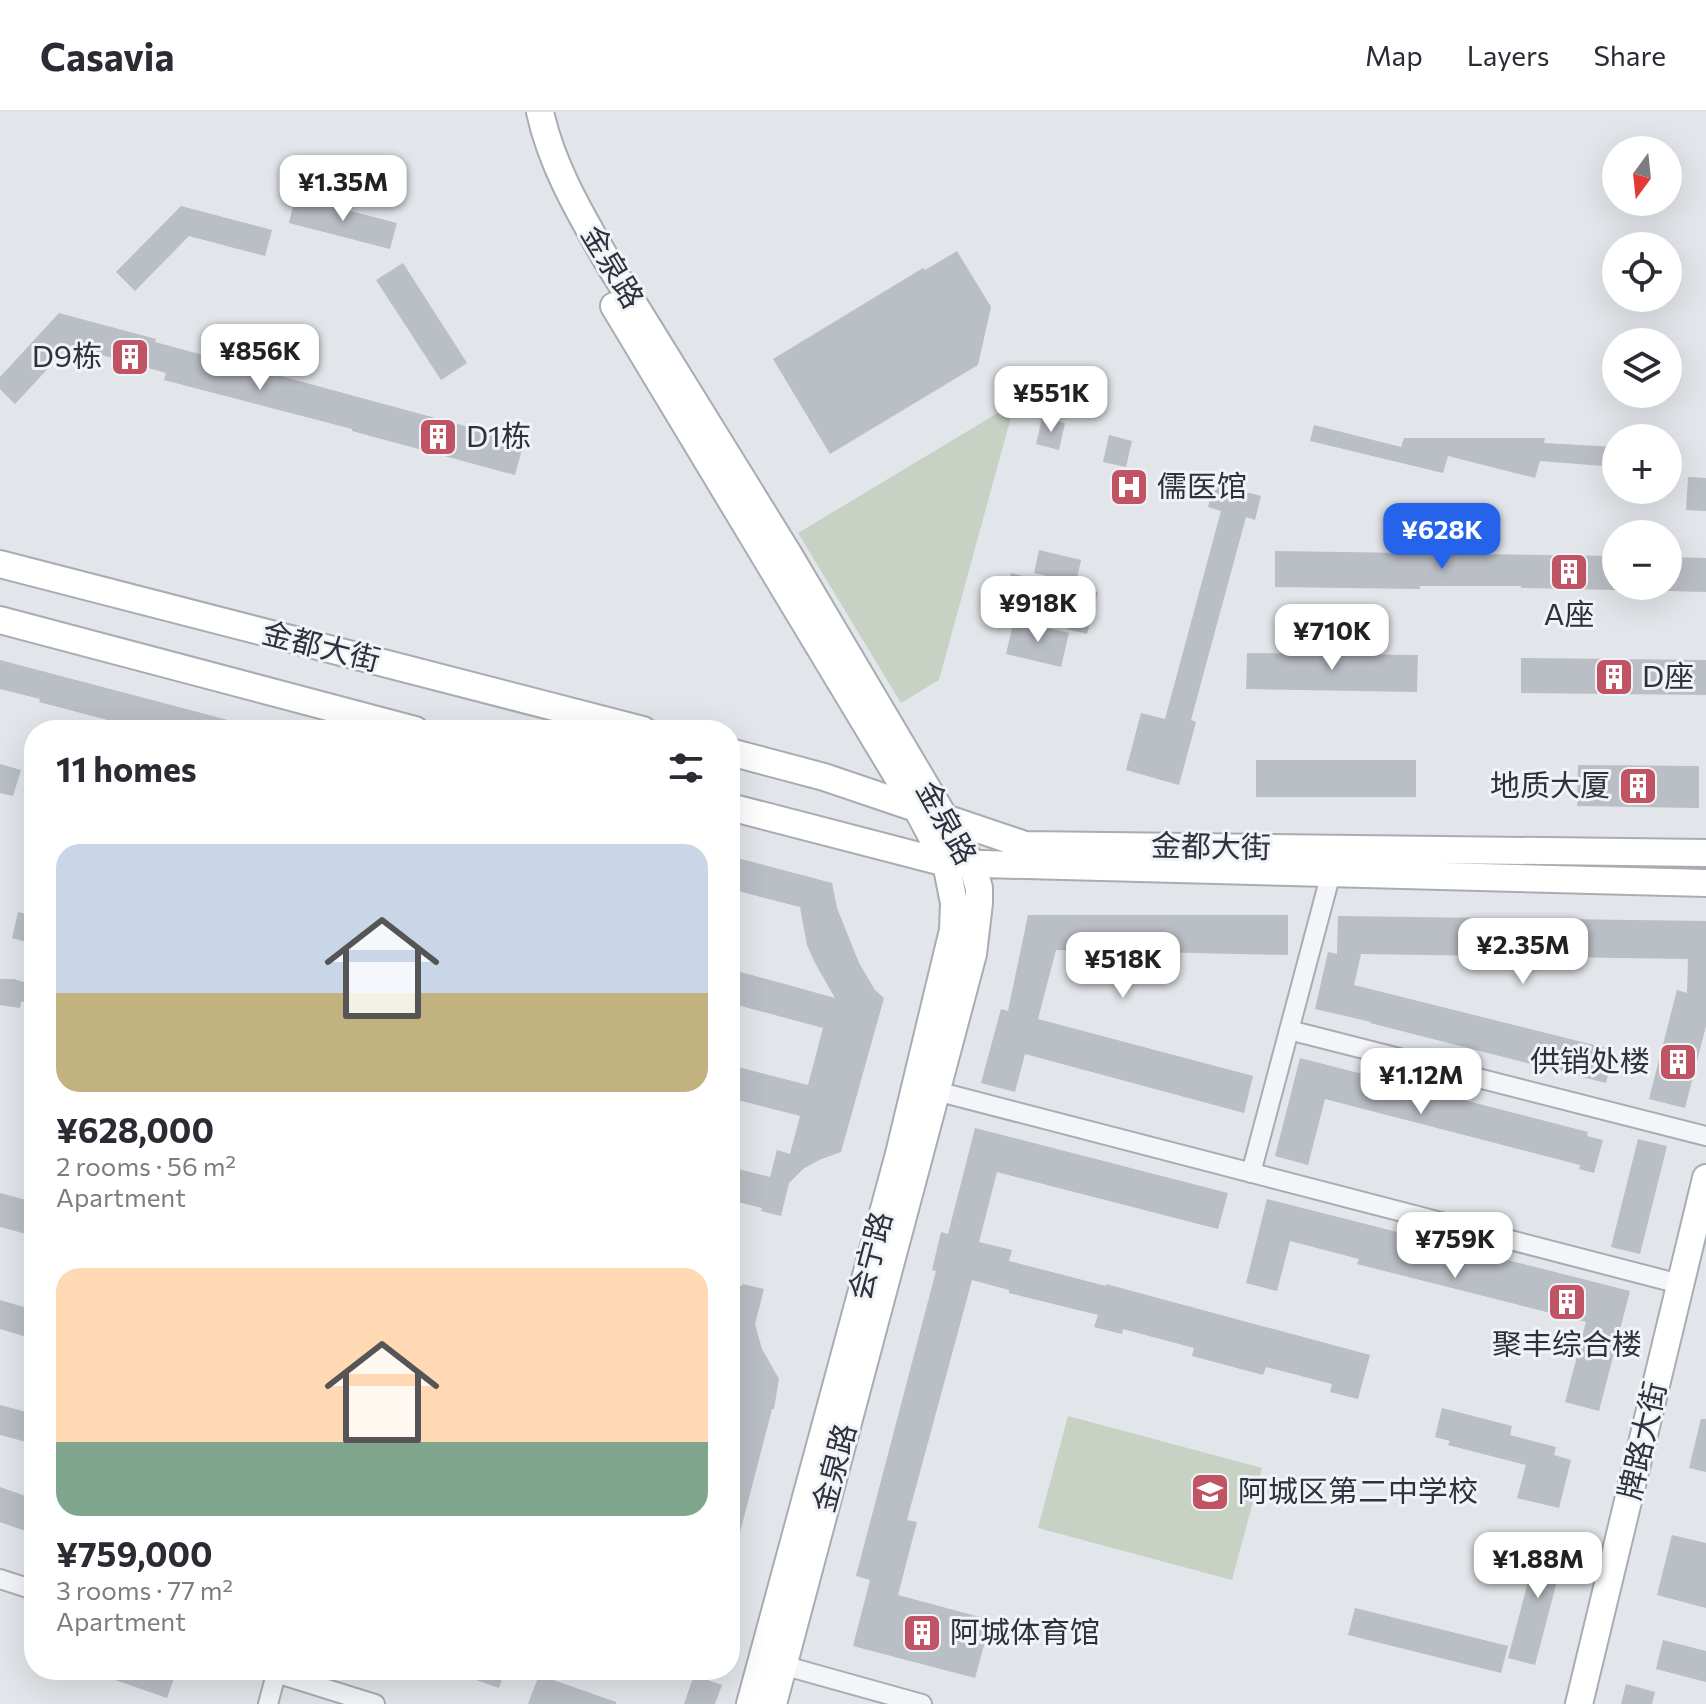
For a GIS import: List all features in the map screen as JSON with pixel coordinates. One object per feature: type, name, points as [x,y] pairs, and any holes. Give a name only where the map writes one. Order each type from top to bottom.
[{"type":"main road","name":"金泉路","points":[[522,112],[539,169],[591,268],[917,809]]},
{"type":"main road","name":"金泉路","points":[[540,112],[560,174],[609,264],[789,555],[945,819],[959,863],[979,888],[973,954],[772,1663],[773,1704]]},
{"type":"main road","name":"金都大街","points":[[0,564],[604,720]]},
{"type":"main road","name":"金都大街","points":[[0,620],[338,720]]},
{"type":"main road","name":"金都大街","points":[[740,755],[824,777],[1025,845],[1706,853]]},
{"type":"main road","name":"金都大街","points":[[740,809],[959,863],[1706,883]]},
{"type":"main road","name":"会宁路","points":[[750,1704],[772,1663],[953,930],[959,863],[917,809]]},
{"type":"main road","name":"牌路大街","points":[[1579,1704],[1706,1178]]},
{"type":"street","points":[[1251,1173],[1331,873]]},
{"type":"street","points":[[1289,1030],[1706,1136]]},
{"type":"street","points":[[936,1091],[1680,1284]]},
{"type":"street","points":[[0,1579],[24,1587]]},
{"type":"street","points":[[772,1663],[922,1704]]},
{"type":"street","points":[[268,1704],[270,1680]]},
{"type":"street","points":[[297,1680],[375,1704]]},
{"type":"green space","points":[[1006,408],[1011,417],[939,680],[901,703],[798,533]]},
{"type":"green space","points":[[1068,1416],[1262,1468],[1232,1580],[1038,1528]]},
{"type":"building","points":[[295,197],[397,223],[390,249],[289,223]]},
{"type":"building","points":[[181,206],[272,230],[265,256],[189,236],[135,291],[116,272]]},
{"type":"building","points":[[957,251],[991,307],[978,365],[830,454],[773,359],[923,268],[925,270]]},
{"type":"building","points":[[403,263],[467,363],[441,380],[376,280]]},
{"type":"building","points":[[59,313],[524,442],[515,475],[164,380],[166,373],[69,346],[15,404],[0,389],[0,377]]},
{"type":"building","points":[[1042,418],[1065,423],[1059,450],[1036,444]]},
{"type":"building","points":[[1314,425],[1401,447],[1404,438],[1545,438],[1544,443],[1602,446],[1602,466],[1540,461],[1535,478],[1448,456],[1443,473],[1310,441]]},
{"type":"building","points":[[1109,435],[1132,441],[1126,467],[1103,462]]},
{"type":"building","name":"儒医馆","points":[[1122,472],[1142,477],[1136,501],[1116,496]]},
{"type":"building","points":[[1688,477],[1706,478],[1706,511],[1686,510]]},
{"type":"building","points":[[1214,484],[1261,496],[1255,520],[1246,517],[1191,720],[1196,722],[1179,785],[1126,770],[1141,713],[1165,719],[1221,511],[1208,507]]},
{"type":"building","points":[[1039,550],[1081,560],[1076,583],[1034,573]]},
{"type":"building","points":[[1275,551],[1602,556],[1602,590],[1521,586],[1420,586],[1420,589],[1275,587]]},
{"type":"building","points":[[1682,557],[1706,558],[1706,592],[1682,591]]},
{"type":"building","points":[[1011,573],[1031,578],[1021,619],[1001,614]]},
{"type":"building","points":[[1077,587],[1098,592],[1087,634],[1067,629]]},
{"type":"building","points":[[1014,620],[1069,633],[1061,667],[1006,654]]},
{"type":"building","points":[[1247,653],[1418,655],[1417,692],[1246,689]]},
{"type":"building","name":"D座","points":[[1521,658],[1706,660],[1706,695],[1521,693]]},
{"type":"building","points":[[0,660],[228,720],[108,720],[0,689]]},
{"type":"building","points":[[1256,760],[1416,760],[1416,797],[1256,797]]},
{"type":"building","points":[[0,764],[21,770],[13,796],[0,793]]},
{"type":"building","name":"地质大厦","points":[[1578,765],[1699,766],[1699,808],[1577,806]]},
{"type":"building","points":[[740,859],[832,883],[837,908],[859,963],[875,990],[884,998],[841,1152],[803,1169],[789,1183],[781,1216],[740,1202],[740,1170],[770,1177],[777,1150],[790,1154],[800,1116],[740,1101],[740,1068],[808,1085],[823,1028],[740,1006],[740,972],[835,998],[807,945],[800,907],[740,892]]},
{"type":"building","points":[[18,912],[24,914],[24,941],[12,938]]},
{"type":"building","points":[[1028,915],[1288,915],[1288,955],[1056,950],[1038,1019],[1253,1076],[1244,1113],[1025,1054],[1015,1092],[981,1083],[1001,1009],[1008,1011]]},
{"type":"building","points":[[1338,916],[1706,921],[1706,1026],[1685,1108],[1649,1099],[1677,990],[1687,993],[1688,959],[1361,954],[1354,985],[1614,1050],[1606,1083],[1315,1009],[1328,952],[1337,954]]},
{"type":"building","points":[[0,979],[24,982],[24,1002],[20,1008],[0,1005]]},
{"type":"building","points":[[1300,1058],[1588,1132],[1587,1136],[1603,1140],[1594,1173],[1579,1169],[1580,1165],[1325,1099],[1308,1165],[1275,1156]]},
{"type":"building","points":[[975,1128],[1228,1193],[1218,1229],[997,1172],[979,1242],[1012,1250],[1009,1261],[1370,1355],[1358,1399],[1330,1392],[1332,1384],[1266,1367],[1263,1375],[1192,1356],[1194,1348],[1123,1329],[1122,1334],[1094,1327],[1098,1315],[1009,1293],[1009,1290],[972,1280],[907,1520],[917,1522],[898,1595],[991,1620],[975,1678],[853,1646],[870,1580],[856,1576],[936,1271],[932,1270],[941,1232],[948,1234]]},
{"type":"building","points":[[1638,1139],[1667,1146],[1640,1254],[1611,1247]]},
{"type":"building","points":[[0,1193],[24,1199],[24,1233],[0,1227]]},
{"type":"building","name":"聚丰综合楼","points":[[1267,1199],[1630,1291],[1599,1411],[1565,1402],[1586,1322],[1357,1264],[1359,1259],[1290,1241],[1277,1291],[1246,1283]]},
{"type":"building","points":[[743,1284],[764,1289],[755,1324],[762,1349],[779,1379],[740,1533],[740,1286]]},
{"type":"building","points":[[0,1300],[24,1307],[24,1336],[0,1329]]},
{"type":"building","points":[[0,1405],[24,1411],[24,1441],[0,1435]]},
{"type":"building","points":[[1442,1408],[1512,1426],[1510,1435],[1556,1447],[1554,1455],[1571,1460],[1559,1508],[1517,1498],[1526,1465],[1448,1445],[1450,1441],[1435,1437]]},
{"type":"building","points":[[1701,1419],[1706,1419],[1706,1472],[1689,1468]]},
{"type":"building","points":[[0,1487],[24,1495],[24,1530],[0,1522]]},
{"type":"building","points":[[1672,1535],[1706,1543],[1706,1608],[1657,1595]]},
{"type":"building","points":[[1540,1536],[1567,1543],[1535,1665],[1508,1658]]},
{"type":"building","points":[[1355,1608],[1508,1646],[1501,1673],[1348,1635]]},
{"type":"building","points":[[1663,1640],[1706,1651],[1706,1682],[1656,1669]]},
{"type":"building","points":[[115,1680],[173,1680],[167,1698]]},
{"type":"building","points":[[476,1680],[502,1680],[499,1688]]},
{"type":"building","points":[[537,1680],[553,1680],[616,1702],[616,1704],[528,1704]]},
{"type":"building","points":[[692,1680],[708,1680],[722,1685],[715,1704],[684,1704]]},
{"type":"building","points":[[1626,1684],[1655,1692],[1652,1704],[1621,1704]]},
{"type":"place","name":"D9栋","points":[[130,357]]},
{"type":"place","name":"D1栋","points":[[438,437]]},
{"type":"place","name":"儒医馆","points":[[1129,487]]},
{"type":"place","name":"A座","points":[[1569,572]]},
{"type":"place","name":"D座","points":[[1614,677]]},
{"type":"place","name":"地质大厦","points":[[1638,786]]},
{"type":"place","name":"供销处楼","points":[[1678,1062]]},
{"type":"place","name":"聚丰综合楼","points":[[1567,1302]]},
{"type":"place","name":"阿城区第二中学校","points":[[1210,1492]]},
{"type":"place","name":"阿城体育馆","points":[[922,1633]]}]
